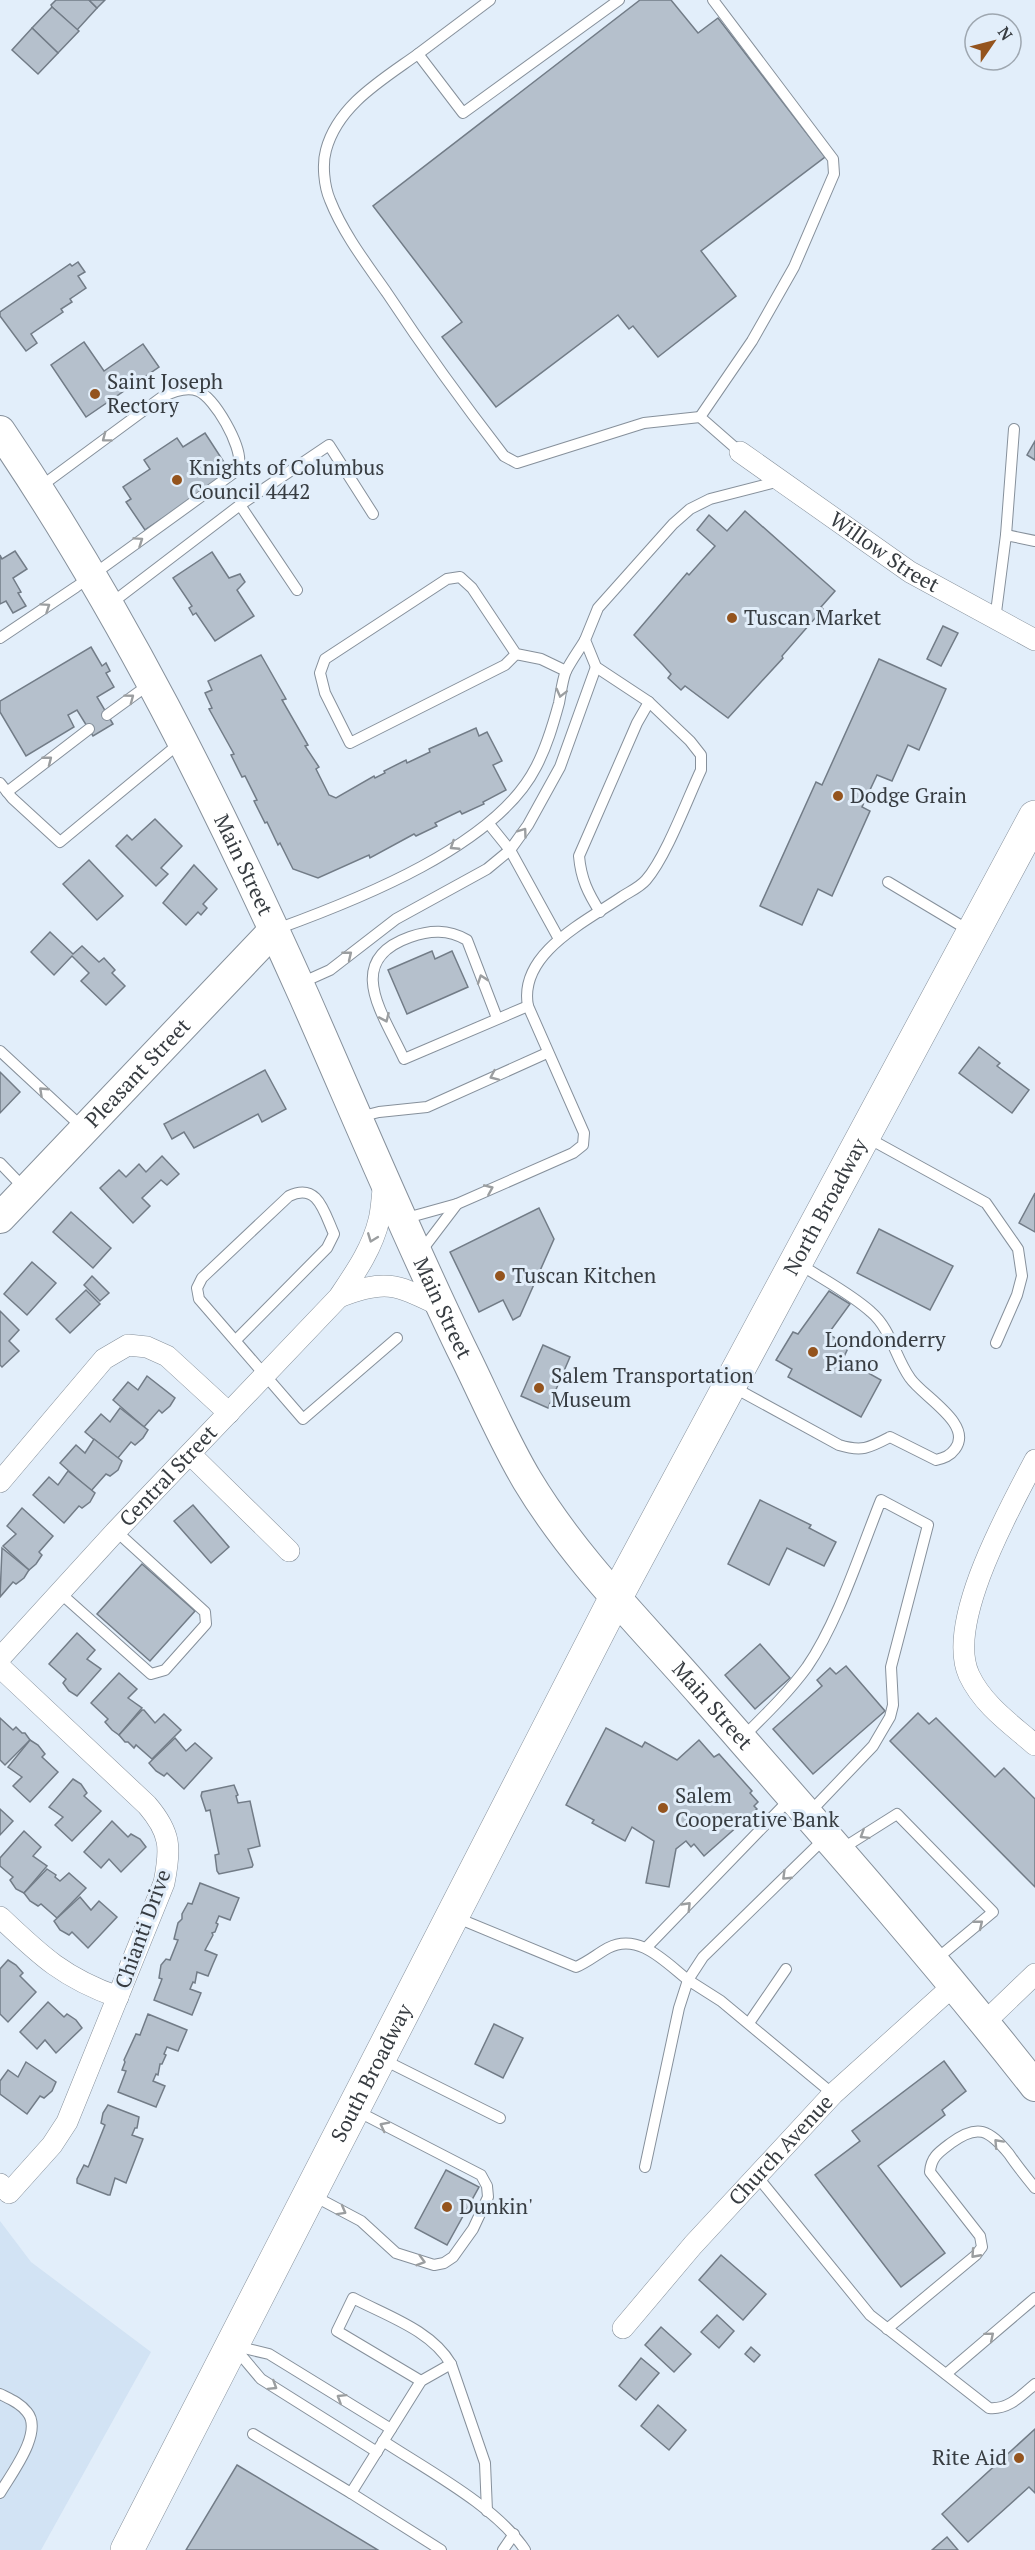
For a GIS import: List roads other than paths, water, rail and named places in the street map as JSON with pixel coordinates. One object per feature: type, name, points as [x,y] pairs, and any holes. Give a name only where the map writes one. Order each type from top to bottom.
[{"type":"main road","name":"Main Street","points":[[4,445],[38,489],[92,575],[184,740],[274,930],[400,1220],[524,1475],[564,1535],[817,1824],[985,2022],[1035,2086]]},
{"type":"main road","name":"North Broadway","points":[[616,1597],[1035,816]]},
{"type":"main road","name":"Pleasant Street","points":[[0,1218],[274,930]]},
{"type":"main road","name":"South Broadway","points":[[126,2550],[616,1597]]},
{"type":"street","name":"Willow Street","points":[[740,452],[893,561],[995,620],[1035,640]]},
{"type":"street","name":"Central Street","points":[[0,1658],[116,1531],[339,1297],[357,1272],[369,1248],[379,1220],[384,1181]]},
{"type":"street","name":"Central Street","points":[[339,1297],[362,1288],[392,1285],[441,1306]]},
{"type":"street","points":[[0,1482],[104,1359],[128,1345],[147,1347],[167,1356],[229,1413]]},
{"type":"street","points":[[190,1454],[289,1551]]},
{"type":"street","points":[[1035,1460],[1017,1494],[977,1585],[965,1623],[963,1644],[964,1659],[979,1693],[1035,1745]]},
{"type":"street","name":"Chianti Drive","points":[[0,1667],[139,1798],[162,1823],[169,1844],[164,1883],[67,2122],[52,2145],[3,2193]]},
{"type":"street","points":[[2,1924],[53,1966],[78,1982],[118,1997]]},
{"type":"street","points":[[985,2022],[1035,1974]]},
{"type":"street","name":"Church Avenue","points":[[623,2328],[693,2245],[833,2094],[954,1985]]},
{"type":"lane","points":[[490,0],[367,90],[344,114],[332,132],[325,153],[325,176],[329,198],[352,242],[442,375],[504,456],[517,463],[644,423],[700,417],[740,452]]},
{"type":"lane","points":[[418,54],[463,114],[619,0]]},
{"type":"lane","points":[[700,417],[752,341],[794,267],[834,174],[833,159],[713,0]]},
{"type":"lane","points":[[0,638],[235,472],[239,463],[238,452],[220,414],[209,399],[199,391],[189,389],[173,391],[38,489]]},
{"type":"lane","points":[[995,620],[1006,535],[1014,429]]},
{"type":"lane","points":[[109,605],[240,505],[329,445],[372,514]]},
{"type":"lane","points":[[274,930],[336,908],[396,879],[445,853],[489,824],[508,808],[523,790],[550,736],[566,671],[585,640],[598,608],[673,524],[690,509],[710,499],[780,481]]},
{"type":"lane","points":[[240,505],[297,590]]},
{"type":"lane","points":[[1006,535],[1035,541]]},
{"type":"lane","points":[[516,654],[505,665],[350,743],[326,693],[320,673],[325,659],[447,579],[460,577],[472,588],[516,654],[541,659],[566,671]]},
{"type":"lane","points":[[400,1220],[424,1211],[457,1204],[573,1153],[583,1145],[584,1133],[528,1006],[525,994],[528,982],[546,952],[559,939],[644,882],[655,867],[701,770],[701,755],[690,741],[649,702],[596,667],[585,640]]},
{"type":"lane","points":[[298,985],[330,970],[396,919],[487,869],[510,850],[528,825],[560,767],[596,667]]},
{"type":"lane","points":[[107,715],[153,681]]},
{"type":"lane","points":[[600,912],[580,875],[579,856],[637,723],[649,702]]},
{"type":"lane","points":[[89,729],[4,788],[60,842],[184,740]]},
{"type":"lane","points":[[489,824],[510,850],[559,939]]},
{"type":"lane","points":[[888,882],[972,932]]},
{"type":"lane","points":[[497,1018],[467,940],[455,933],[442,931],[422,933],[384,951],[375,962],[371,975],[373,990],[404,1059],[528,1006]]},
{"type":"lane","points":[[0,1052],[86,1130]]},
{"type":"lane","points":[[356,1118],[379,1112],[427,1107],[547,1053]]},
{"type":"lane","points":[[864,1136],[986,1203],[1018,1249],[1022,1276],[1017,1295],[996,1343]]},
{"type":"lane","points":[[0,1163],[27,1190]]},
{"type":"lane","points":[[236,1340],[327,1248],[334,1234],[319,1201],[309,1193],[298,1192],[289,1196],[202,1278],[197,1288],[199,1299],[303,1419],[397,1338]]},
{"type":"lane","points":[[417,1256],[457,1204]]},
{"type":"lane","points":[[730,1386],[838,1445],[851,1449],[872,1446],[890,1437],[936,1460],[951,1454],[957,1446],[960,1438],[954,1422],[917,1389],[880,1321],[870,1310],[796,1262]]},
{"type":"lane","points":[[645,2167],[679,2008],[688,1980],[703,1957],[817,1824],[873,1746],[890,1717],[893,1705],[891,1667],[928,1525],[881,1500],[826,1633],[808,1665],[793,1686],[741,1739]]},
{"type":"lane","points":[[59,1592],[151,1674],[165,1670],[206,1624],[205,1612],[116,1531]]},
{"type":"lane","points":[[646,1948],[817,1824],[897,1814],[993,1912],[934,1961]]},
{"type":"lane","points":[[452,1916],[576,1967],[619,1943],[627,1942],[646,1948],[688,1980],[721,2001],[833,2094]]},
{"type":"lane","points":[[748,2023],[786,1968]]},
{"type":"lane","points":[[380,2058],[500,2118]]},
{"type":"lane","points":[[309,2193],[361,2222],[396,2253],[426,2263],[444,2263],[453,2257],[473,2229],[488,2197],[487,2186],[481,2175],[353,2109]]},
{"type":"lane","points":[[887,2330],[976,2255],[982,2247],[980,2236],[930,2172],[931,2162],[937,2154],[958,2138],[972,2132],[983,2131],[995,2137],[1035,2188]]},
{"type":"lane","points":[[756,2175],[870,2315],[989,2408],[1000,2409],[1035,2384]]},
{"type":"lane","points":[[421,2380],[337,2331],[353,2298],[426,2336],[443,2350],[451,2364],[485,2463],[488,2511]]},
{"type":"lane","points":[[946,2374],[1035,2298]]},
{"type":"lane","points":[[232,2345],[269,2354],[391,2429]]},
{"type":"lane","points":[[232,2345],[261,2379],[376,2452]]},
{"type":"lane","points":[[351,2493],[421,2380],[451,2364]]},
{"type":"lane","points":[[0,2394],[18,2403],[29,2414],[33,2427],[28,2444],[0,2493]]},
{"type":"lane","points":[[253,2434],[441,2550]]},
{"type":"lane","points":[[383,2441],[488,2511],[514,2534],[525,2550]]},
{"type":"lane","points":[[503,2550],[514,2534]]},
{"type":"place","name":"Saint Joseph Rectory","points":[[95,394]]},
{"type":"place","name":"Knights of Columbus Council 4442","points":[[177,480]]},
{"type":"place","name":"Tuscan Market","points":[[732,618]]},
{"type":"place","name":"Dodge Grain","points":[[838,796]]},
{"type":"place","name":"Tuscan Kitchen","points":[[500,1276]]},
{"type":"place","name":"Londonderry Piano","points":[[813,1352]]},
{"type":"place","name":"Salem Transportation Museum","points":[[539,1388]]},
{"type":"place","name":"Salem Cooperative Bank","points":[[663,1808]]},
{"type":"place","name":"Dunkin'","points":[[447,2207]]},
{"type":"place","name":"Rite Aid","points":[[1019,2458]]}]
